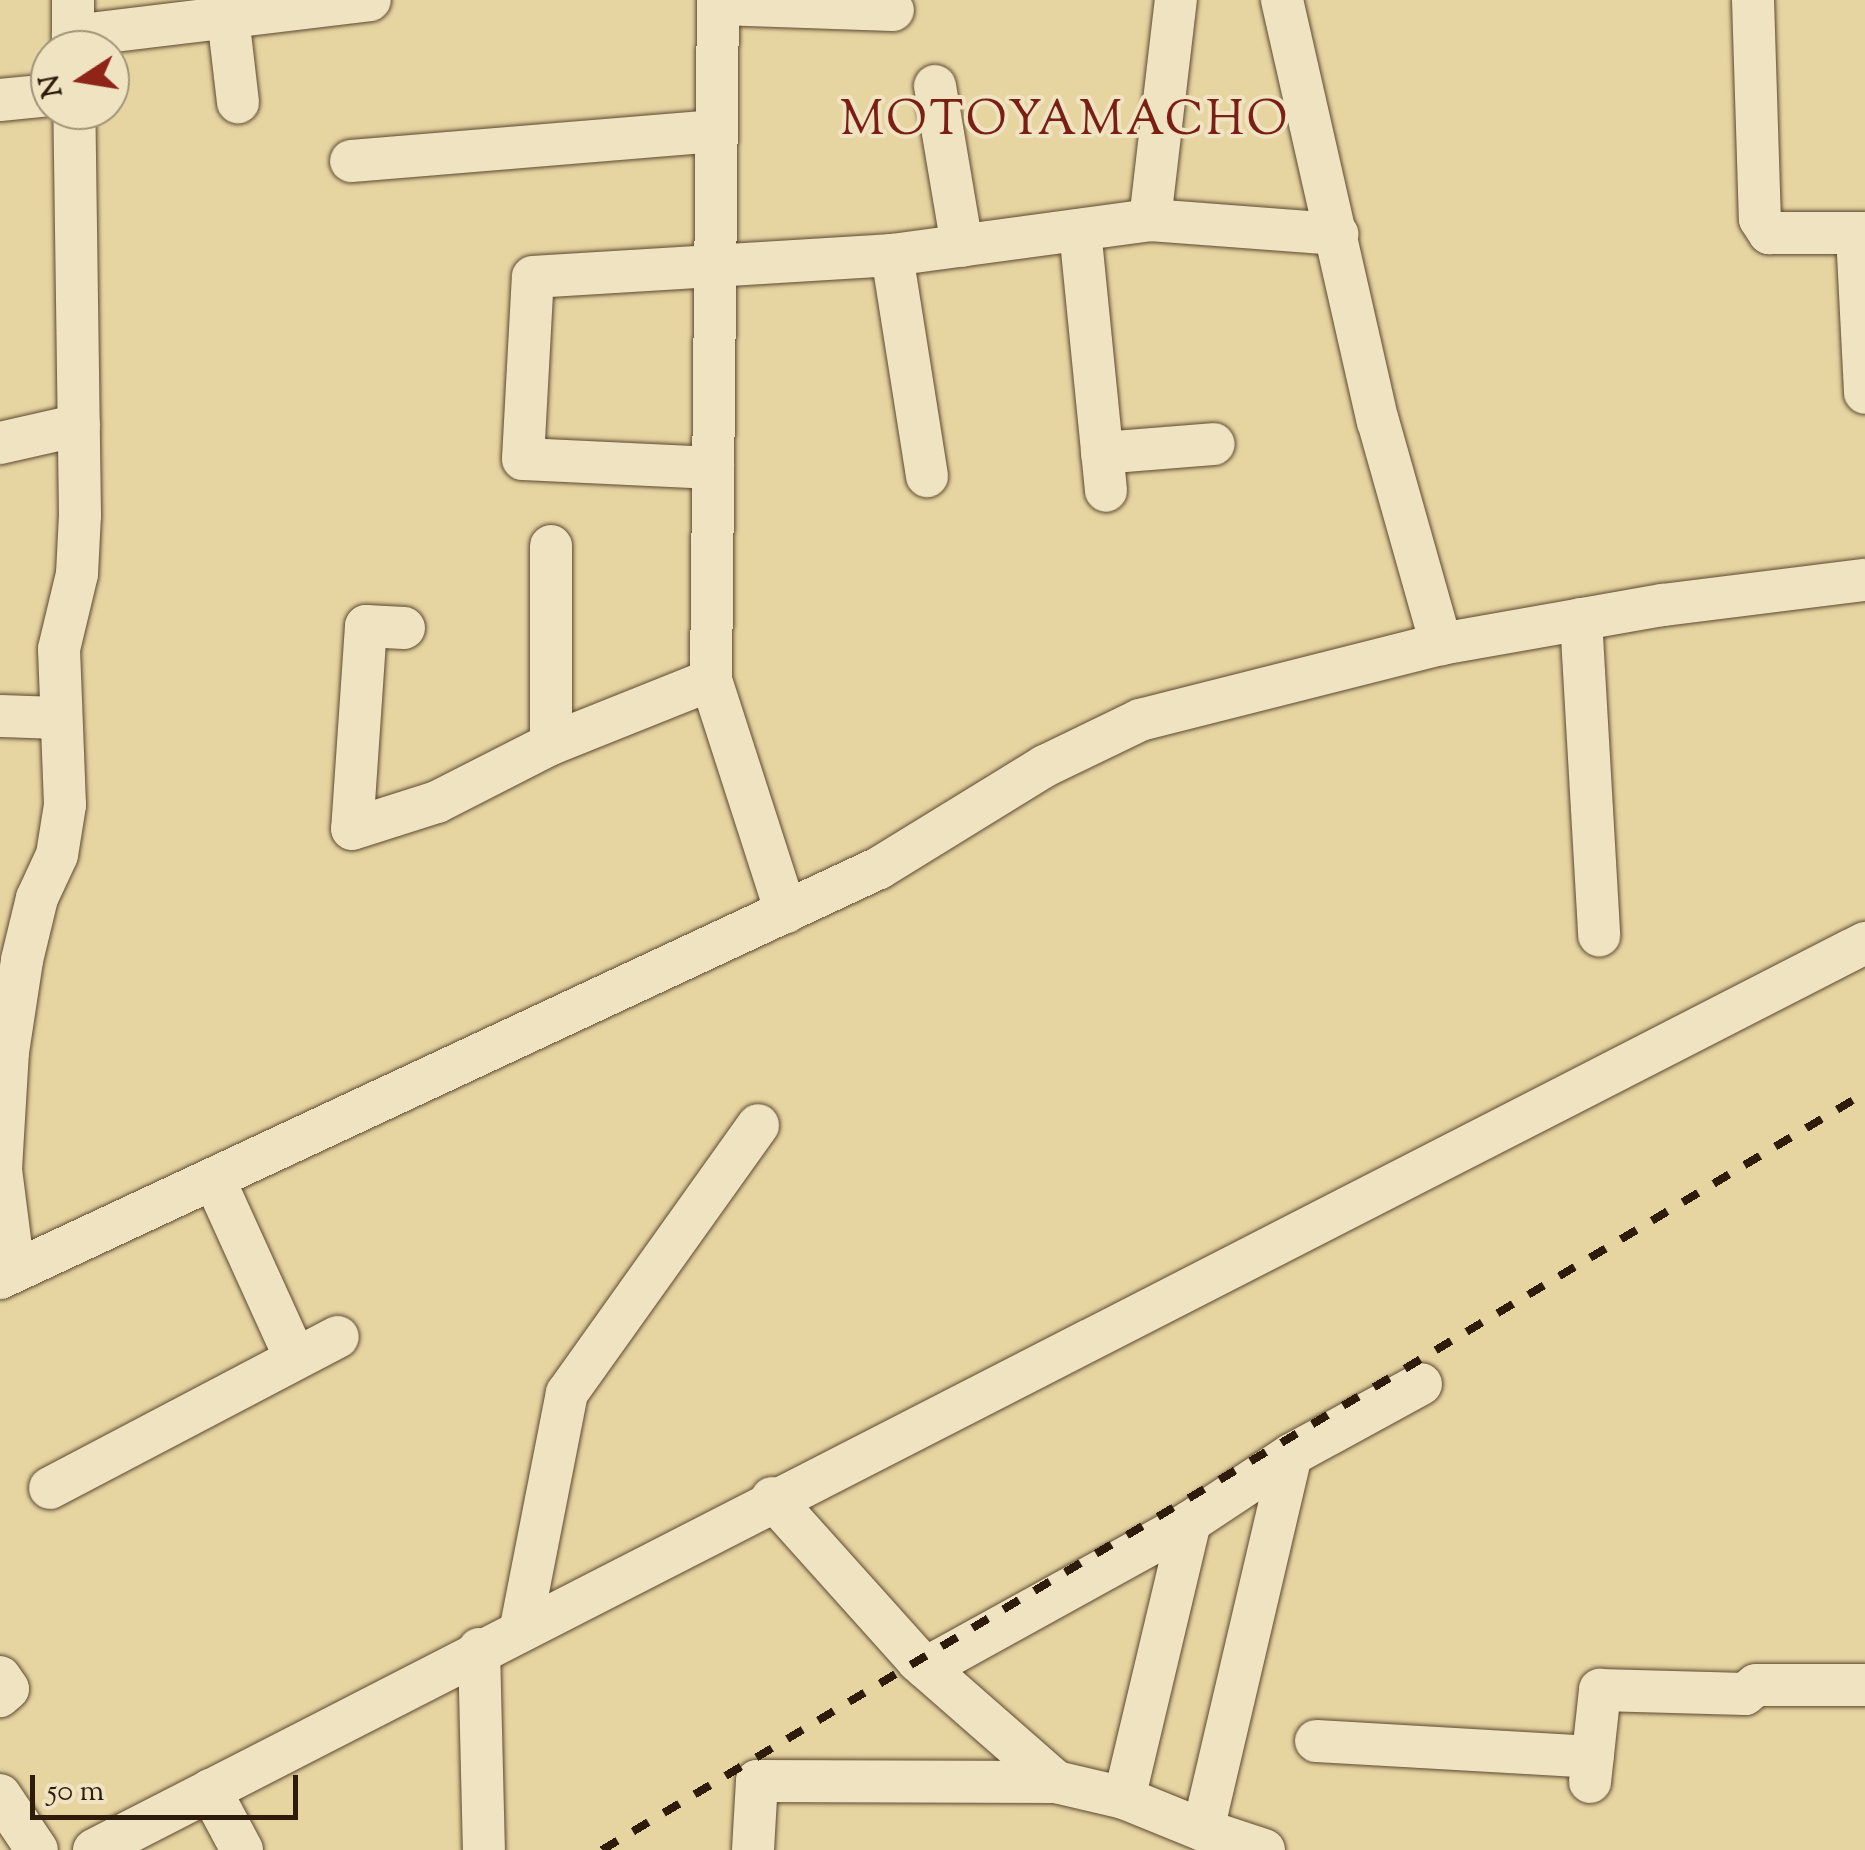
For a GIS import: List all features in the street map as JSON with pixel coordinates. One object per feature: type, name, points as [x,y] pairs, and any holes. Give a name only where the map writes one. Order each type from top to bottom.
[{"type":"street","points":[[73,29],[228,17],[370,0]]},
{"type":"street","points":[[1150,220],[1176,0]]},
{"type":"street","points":[[1282,0],[1378,422],[1441,644]]},
{"type":"street","points":[[1753,0],[1760,219],[1768,233],[1861,233],[1865,393]]},
{"type":"street","points":[[786,912],[712,680],[718,2],[893,10]]},
{"type":"street","points":[[228,17],[238,102]]},
{"type":"street","points":[[935,86],[962,246]]},
{"type":"street","points":[[0,100],[30,97]]},
{"type":"street","points":[[74,130],[79,425],[76,574],[59,649],[57,718],[62,822],[58,855],[33,914],[4,1051],[1,1169],[7,1274],[878,868],[1045,766],[1140,720],[1441,644],[1581,619],[1865,580]]},
{"type":"street","points":[[351,161],[714,132]]},
{"type":"street","points":[[713,468],[523,460],[533,277],[714,269],[892,255],[1150,220],[1337,234]]},
{"type":"street","points":[[1080,230],[1104,472],[1214,444]]},
{"type":"street","points":[[892,255],[927,476]]},
{"type":"street","points":[[0,443],[79,425]]},
{"type":"street","points":[[550,744],[551,546]]},
{"type":"street","points":[[1581,619],[1599,936]]},
{"type":"street","points":[[404,628],[366,626],[352,829],[437,802],[550,744],[712,680]]},
{"type":"street","points":[[0,716],[57,718]]},
{"type":"street","points":[[94,1850],[772,1498],[1865,943]]},
{"type":"street","points":[[521,1627],[567,1393],[758,1125]]},
{"type":"street","points":[[214,1179],[294,1354]]},
{"type":"street","points":[[50,1488],[294,1354],[338,1337]]},
{"type":"street","points":[[926,1668],[1190,1522],[1291,1455],[1421,1384]]},
{"type":"street","points":[[1203,1830],[1291,1455]]},
{"type":"street","points":[[772,1498],[926,1668],[1056,1782]]},
{"type":"street","points":[[1124,1798],[1190,1522]]},
{"type":"street","points":[[479,1649],[484,1850]]},
{"type":"street","points":[[0,1676],[8,1690],[0,1696]]},
{"type":"street","points":[[1316,1741],[1592,1770],[1600,1690],[1745,1694],[1756,1685],[1865,1685]]},
{"type":"street","points":[[753,1850],[757,1781],[1056,1782],[1124,1798],[1264,1850]]},
{"type":"street","points":[[210,1790],[242,1850]]},
{"type":"street","points":[[0,1795],[38,1850]]},
{"type":"railway","points":[[602,1850],[1865,1093]]},
{"type":"district","name":"MOTOYAMACHO","points":[[1065,123]]}]
